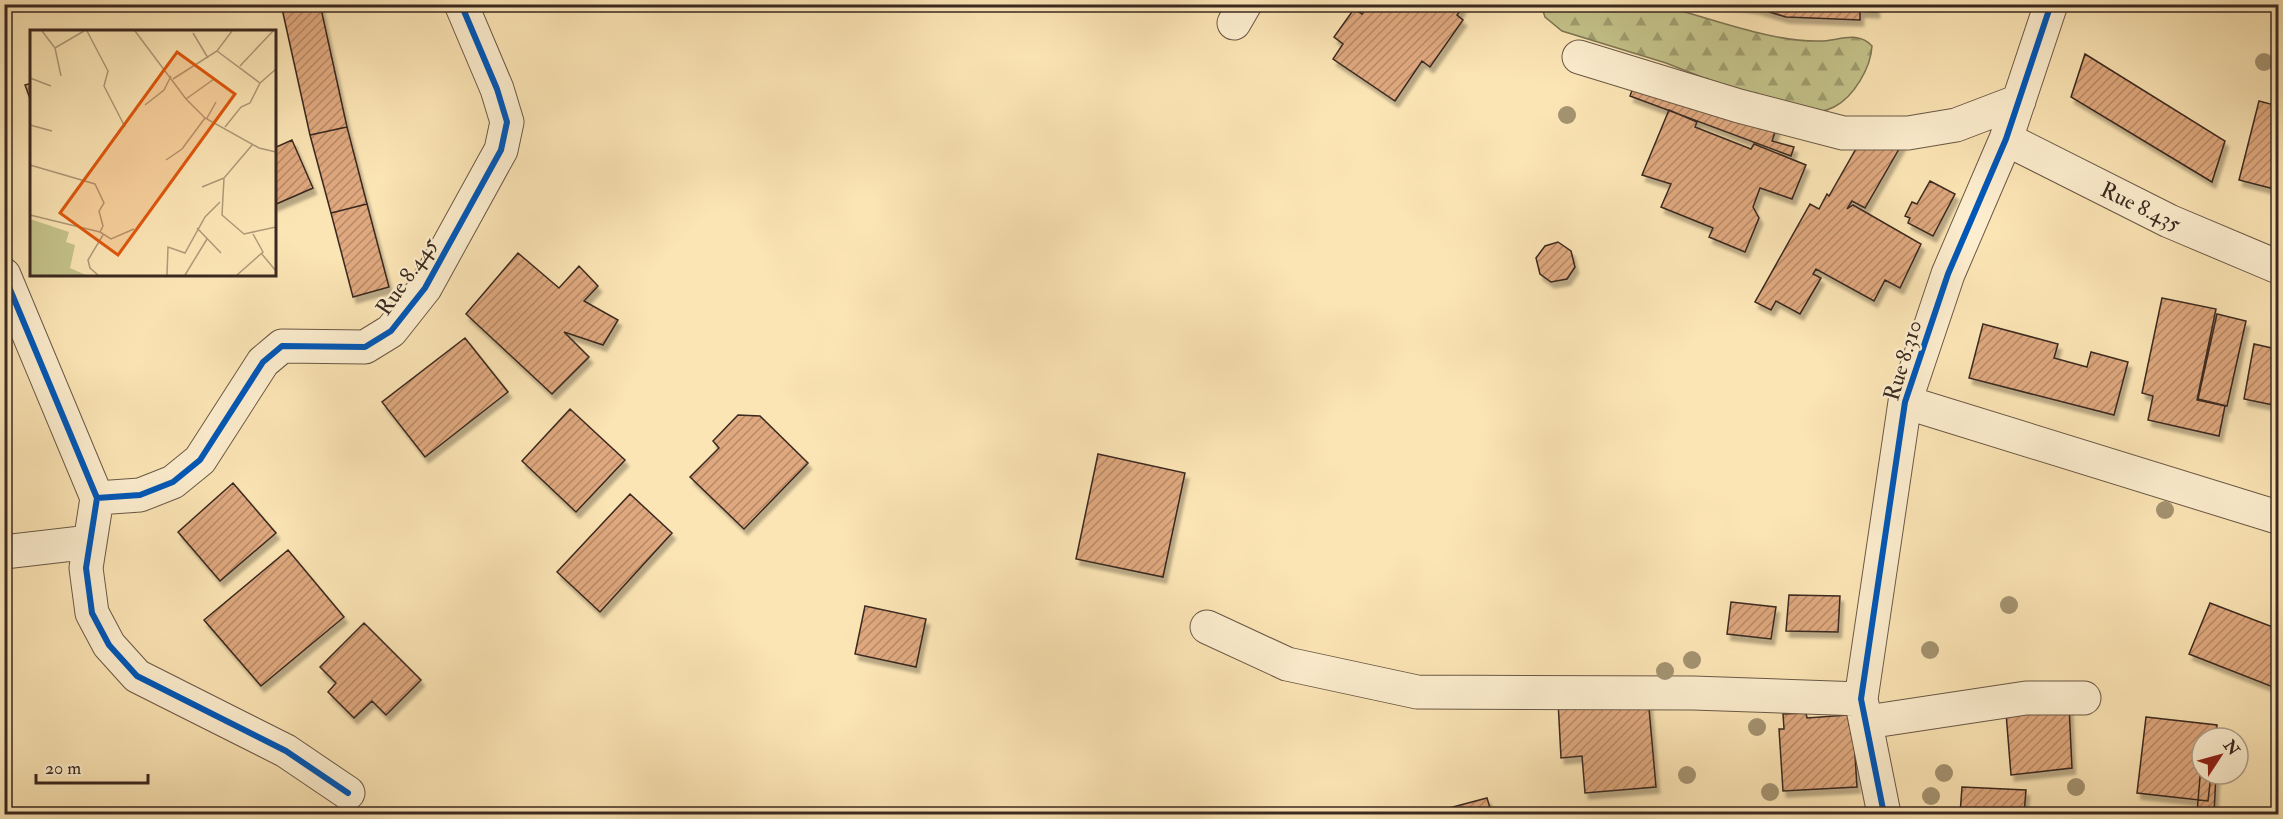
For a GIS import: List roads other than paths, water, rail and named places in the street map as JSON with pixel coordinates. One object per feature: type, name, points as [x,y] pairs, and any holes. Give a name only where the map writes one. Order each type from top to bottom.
[{"type":"street","name":"Rue 8.445","points":[[98,498],[140,495],[173,482],[200,460],[263,362],[282,346],[365,347],[391,331],[425,288],[501,150],[507,122],[497,89],[461,4]]},
{"type":"street","name":"Rue 8.310","points":[[1884,814],[1864,710],[1905,402],[1948,274],[2006,139],[2051,4]]},
{"type":"street","points":[[1579,57],[1739,106],[1843,133],[1908,133],[1956,125],[2019,101]]},
{"type":"street","name":"Rue 8.435","points":[[2006,139],[2169,221],[2278,267]]},
{"type":"street","points":[[4,275],[98,498],[86,568],[93,613],[109,645],[137,676],[286,751],[348,794]]},
{"type":"street","points":[[1905,402],[2277,517]]},
{"type":"street","points":[[4,552],[90,542]]},
{"type":"street","points":[[1207,627],[1287,664],[1417,692],[1693,693],[1864,710],[2026,698],[2084,698]]}]
